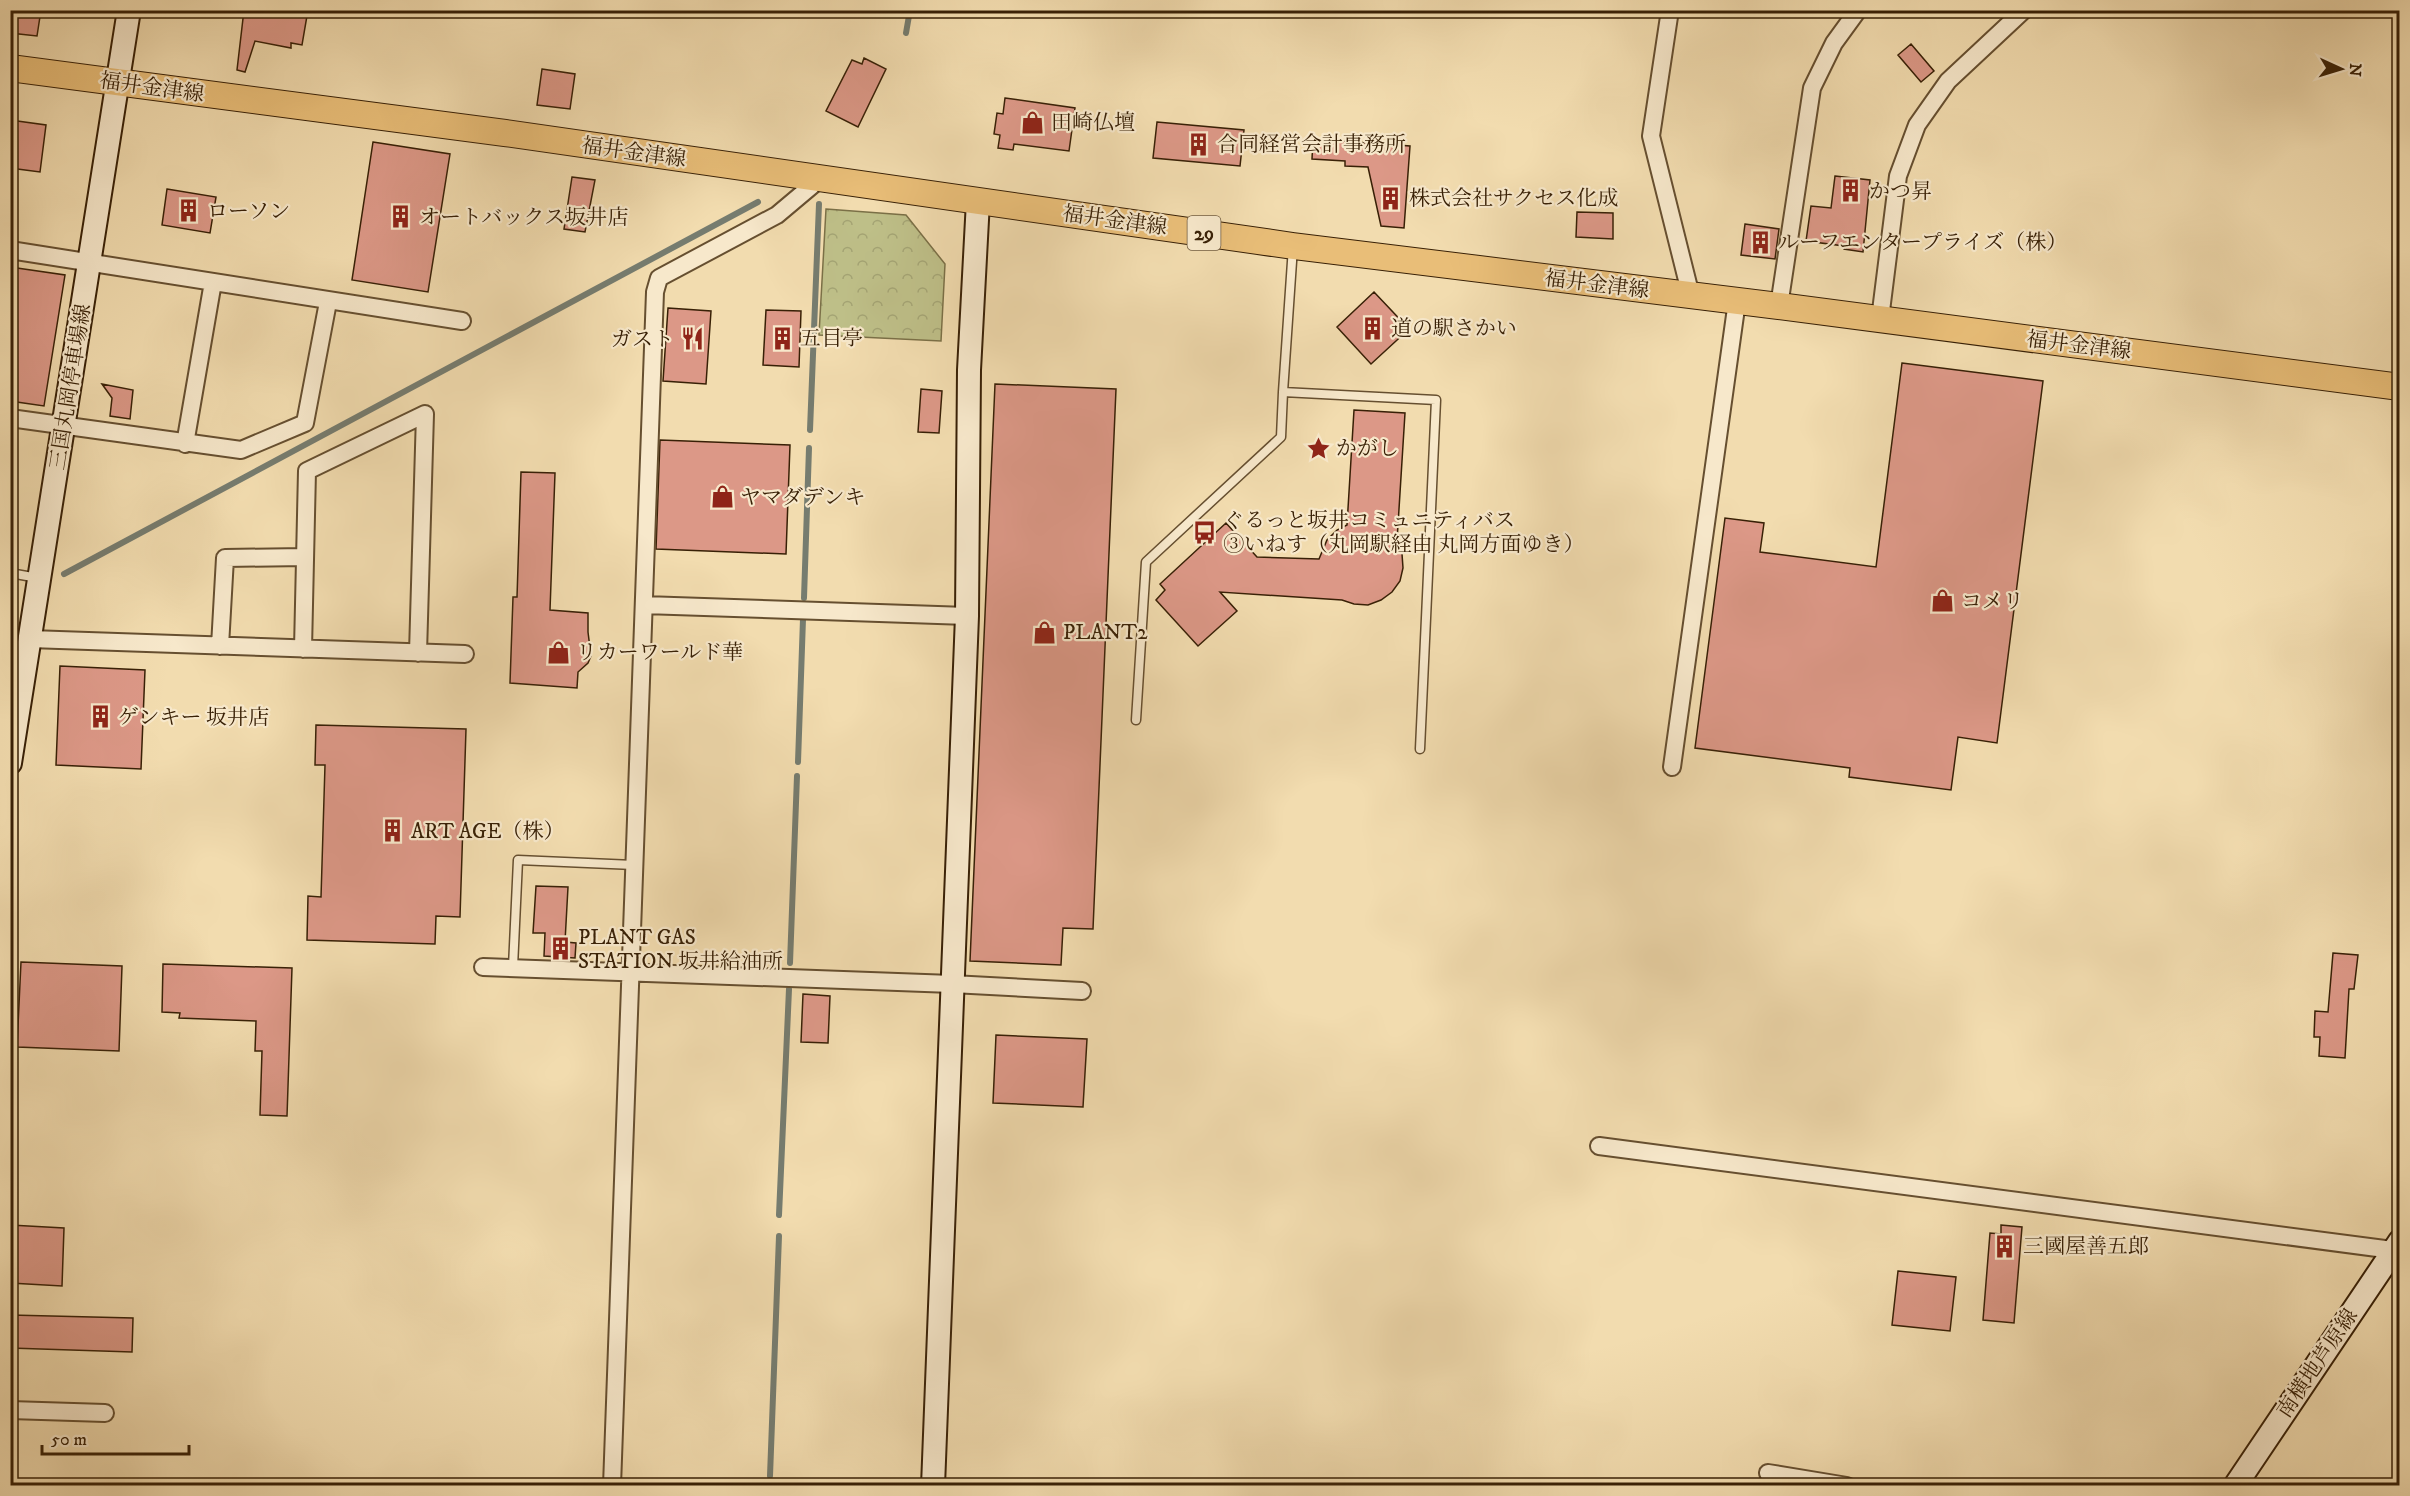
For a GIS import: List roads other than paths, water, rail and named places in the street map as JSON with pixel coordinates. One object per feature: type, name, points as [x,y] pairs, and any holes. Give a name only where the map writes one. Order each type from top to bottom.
[{"type":"main road","name":"福井金津線","points":[[10,68],[821,178],[1293,246],[1779,306],[2400,387]]},
{"type":"street","name":"三国丸岡停車場線","points":[[10,763],[129,10]]},
{"type":"street","points":[[1670,10],[1651,136],[1691,296]]},
{"type":"street","points":[[1779,306],[1812,88],[1834,43],[1858,10]]},
{"type":"street","points":[[1880,319],[1898,176],[1917,125],[1947,81],[2024,10]]},
{"type":"street","points":[[612,1485],[655,292],[659,278],[777,214],[821,178]]},
{"type":"street","points":[[933,1485],[967,616],[969,370],[978,201]]},
{"type":"street","points":[[10,250],[328,302],[462,321]]},
{"type":"street","points":[[185,444],[213,282]]},
{"type":"street","points":[[1672,767],[1737,301]]},
{"type":"street","points":[[10,418],[241,450],[305,423],[328,302]]},
{"type":"street","points":[[303,649],[308,471],[425,414],[418,653]]},
{"type":"street","points":[[220,646],[225,558],[305,557]]},
{"type":"street","points":[[644,604],[967,616]]},
{"type":"street","points":[[30,639],[465,654]]},
{"type":"street","points":[[483,967],[629,971],[1082,991]]},
{"type":"street","points":[[1599,1146],[2397,1248]]},
{"type":"street","name":"南横地芦原線","points":[[2235,1485],[2397,1248]]},
{"type":"street","points":[[10,1410],[105,1413]]},
{"type":"street","points":[[1768,1473],[1847,1485]]},
{"type":"lane","points":[[1136,720],[1146,562],[1281,437],[1293,246]]},
{"type":"lane","points":[[1283,392],[1436,400],[1420,749]]},
{"type":"lane","points":[[10,573],[38,578]]},
{"type":"lane","points":[[513,967],[518,860],[634,865]]},
{"type":"waterway","points":[[906,33],[910,10]]},
{"type":"waterway","points":[[64,574],[758,202]]},
{"type":"waterway","points":[[810,430],[819,204]]},
{"type":"waterway","points":[[804,598],[809,448]]},
{"type":"waterway","points":[[798,762],[803,619]]},
{"type":"waterway","points":[[790,963],[797,776]]},
{"type":"waterway","points":[[779,1215],[789,989]]},
{"type":"waterway","points":[[770,1476],[779,1236]]},
{"type":"place","name":"田崎仏壇","points":[[1033,122]]},
{"type":"place","name":"合同経営会計事務所","points":[[1199,144]]},
{"type":"place","name":"かつ昇","points":[[1851,191]]},
{"type":"place","name":"株式会社サクセス化成","points":[[1391,198]]},
{"type":"place","name":"ローソン","points":[[189,211]]},
{"type":"place","name":"オートバックス坂井店","points":[[401,217]]},
{"type":"place","name":"ルーフエンタープライズ（株）","points":[[1760,242]]},
{"type":"place","name":"道の駅さかい","points":[[1373,328]]},
{"type":"place","name":"五目亭","points":[[782,338]]},
{"type":"place","name":"ガスト","points":[[692,339]]},
{"type":"place","name":"かがし","points":[[1318,448]]},
{"type":"place","name":"ヤマダデンキ","points":[[722,497]]},
{"type":"place","name":"ぐるっと坂井コミュニティバス ③いねす（丸岡駅経由 丸岡方面ゆき）","points":[[1205,532]]},
{"type":"place","name":"コメリ","points":[[1943,601]]},
{"type":"place","name":"PLANT2","points":[[1045,632]]},
{"type":"place","name":"リカーワールド華","points":[[558,652]]},
{"type":"place","name":"ゲンキー 坂井店","points":[[100,717]]},
{"type":"place","name":"ART AGE（株）","points":[[393,831]]},
{"type":"place","name":"PLANT GAS STATION 坂井給油所","points":[[560,949]]},
{"type":"place","name":"三國屋善五郎","points":[[2005,1246]]}]
